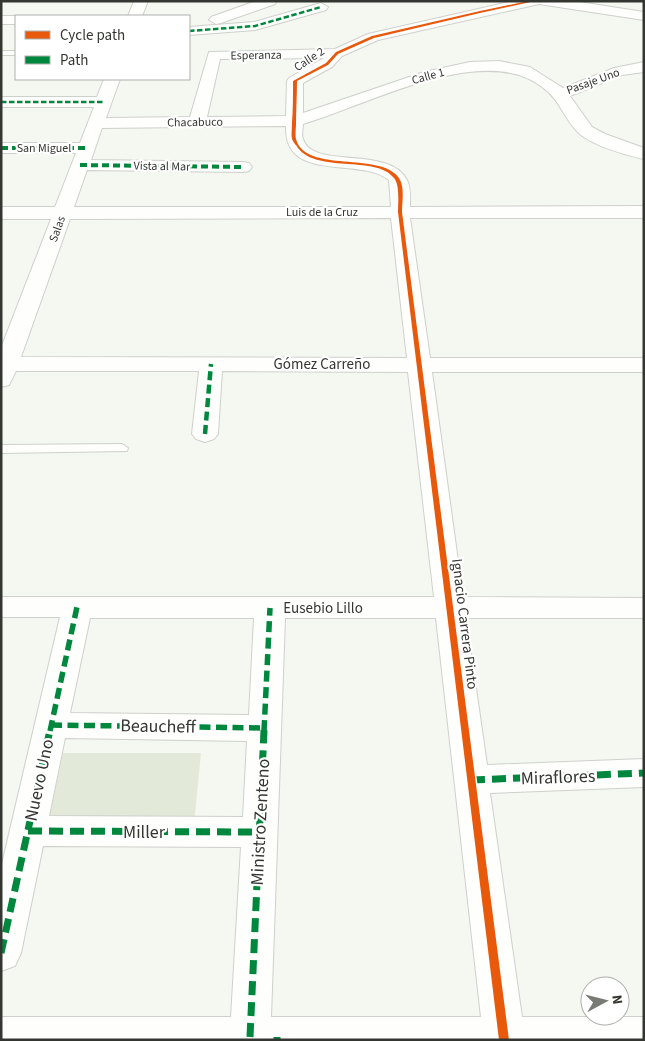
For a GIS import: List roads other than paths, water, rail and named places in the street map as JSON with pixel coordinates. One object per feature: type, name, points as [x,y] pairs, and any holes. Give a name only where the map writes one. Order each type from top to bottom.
[{"type":"street","points":[[136,15],[141,1]]},
{"type":"street","points":[[190,31],[270,1]]},
{"type":"street","name":"Calle 2","points":[[400,212],[398,181],[392,174],[373,166],[328,161],[307,154],[295,143],[295,81],[327,64],[337,53],[374,37],[534,1]]},
{"type":"street","points":[[544,1],[644,16]]},
{"type":"street","points":[[190,31],[255,26],[321,8]]},
{"type":"street","points":[[1,20],[15,20]]},
{"type":"street","name":"Esperanza","points":[[198,122],[214,55],[337,53]]},
{"type":"street","name":"Calle 1","points":[[294,121],[327,112],[421,78],[479,66],[508,67],[525,70],[546,82],[561,94]]},
{"type":"street","name":"Pasaje Uno","points":[[644,67],[619,71],[561,94],[586,131],[599,138],[644,154]]},
{"type":"street","name":"Salas","points":[[3,369],[112,80]]},
{"type":"street","points":[[1,102],[104,102]]},
{"type":"street","name":"Chacabuco","points":[[96,123],[294,121]]},
{"type":"street","name":"San Miguel","points":[[1,148],[87,148]]},
{"type":"street","name":"Vista al Mar","points":[[80,165],[243,167]]},
{"type":"street","name":"Ignacio Carrera Pinto","points":[[400,212],[504,1038]]},
{"type":"street","name":"Luis de la Cruz","points":[[1,213],[644,212]]},
{"type":"street","points":[[205,434],[211,364]]},
{"type":"street","name":"Gómez Carreño","points":[[3,369],[211,364],[644,365]]},
{"type":"street","name":"Eusebio Lillo","points":[[1,607],[644,608]]},
{"type":"street","name":"Nuevo Uno","points":[[1,952],[77,607]]},
{"type":"street","name":"Ministro Zenteno","points":[[268,1038],[259,832],[270,608]]},
{"type":"street","name":"Beaucheff","points":[[51,725],[264,728]]},
{"type":"street","name":"Miraflores","points":[[471,780],[644,773]]},
{"type":"street","name":"Miller","points":[[28,831],[259,832]]},
{"type":"street","points":[[1,1037],[644,1037]]},
{"type":"lane","points":[[1,53],[15,53]]},
{"type":"lane","points":[[1,449],[122,448]]}]
